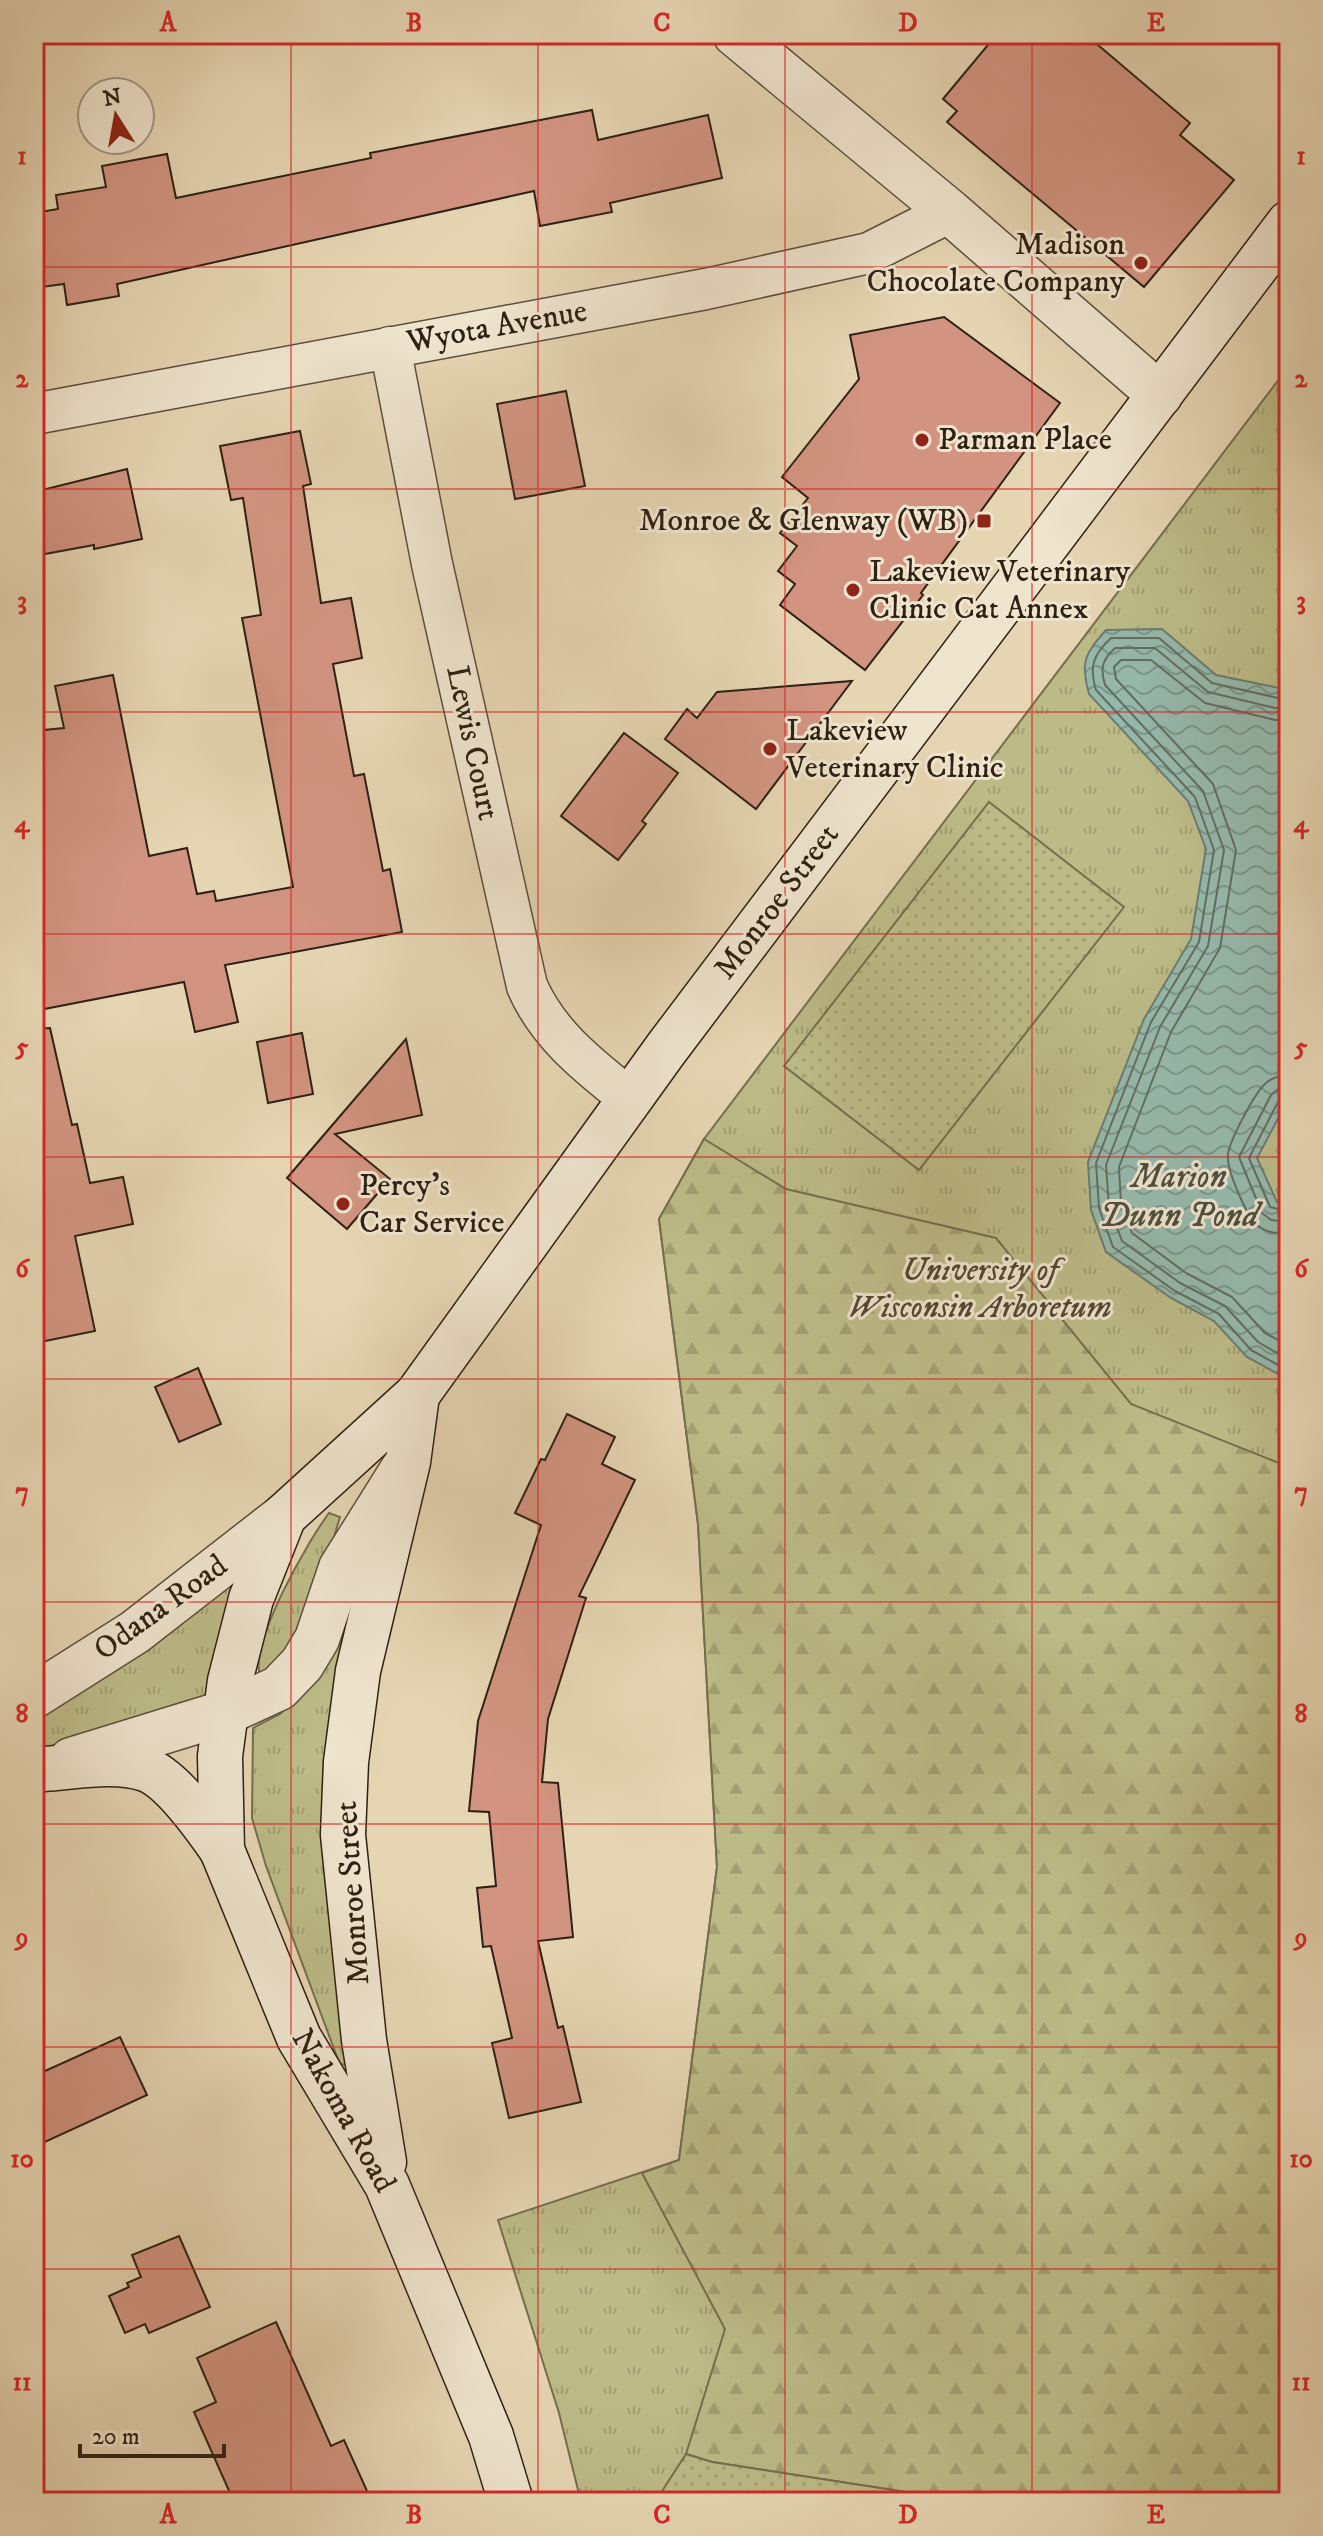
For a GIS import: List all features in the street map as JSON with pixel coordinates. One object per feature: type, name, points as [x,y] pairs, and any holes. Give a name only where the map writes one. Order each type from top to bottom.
[{"type":"main road","points":[[735,34],[950,212],[1160,395]]},
{"type":"main road","name":"Monroe Street","points":[[227,1712],[241,1632],[263,1564],[284,1516],[417,1395],[630,1099],[1289,223]]},
{"type":"main road","name":"Monroe Street","points":[[387,2185],[364,2040],[343,1835],[346,1762],[358,1671],[408,1462],[417,1395]]},
{"type":"main road","name":"Monroe Street","points":[[227,1712],[279,1688],[302,1664],[317,1639],[341,1568],[408,1462]]},
{"type":"main road","name":"Odana Road","points":[[34,1696],[135,1632],[284,1516]]},
{"type":"main road","points":[[39,1770],[227,1712]]},
{"type":"main road","name":"Nakoma Road","points":[[227,1712],[220,1756],[222,1850],[299,2038],[387,2185],[491,2436],[511,2502]]},
{"type":"main road","points":[[39,1770],[122,1765],[147,1769],[178,1794],[222,1850]]},
{"type":"street","name":"Wyota Avenue","points":[[34,414],[706,289],[869,253],[950,212]]},
{"type":"street","name":"Lewis Court","points":[[390,347],[432,564],[527,986],[533,1001],[555,1033],[630,1099]]},
{"type":"green space","name":"University of Wisconsin Arboretum","points":[[1289,366],[1289,2502],[581,2502],[559,2413],[498,2220],[679,2160],[717,1867],[698,1524],[659,1219],[704,1139]]},
{"type":"green space","points":[[989,802],[1124,907],[919,1170],[784,1066]]},
{"type":"green space","name":"University of Wisconsin Arboretum","points":[[704,1139],[786,1189],[996,1238],[1131,1404],[1289,1467],[1289,2502],[955,2502],[712,2462],[686,2454],[725,2329],[642,2173],[679,2160],[717,1867],[698,1524],[659,1219]]},
{"type":"green space","points":[[329,1513],[340,1517],[312,1604],[290,1645],[260,1676],[259,1661],[271,1617],[295,1568]]},
{"type":"green space","points":[[375,1543],[354,2062],[340,2065],[266,1866],[252,1818],[253,1728],[280,1714],[311,1686]]},
{"type":"green space","points":[[239,1575],[208,1700],[34,1752],[34,1720],[140,1652]]},
{"type":"green space","points":[[686,2454],[712,2462],[955,2502],[655,2502]]},
{"type":"water","name":"Marion Dunn Pond","points":[[1162,629],[1216,675],[1289,690],[1289,1098],[1257,1158],[1277,1202],[1289,1205],[1289,1380],[1247,1357],[1214,1321],[1171,1298],[1106,1252],[1091,1210],[1088,1162],[1144,1019],[1191,939],[1206,849],[1188,801],[1089,694],[1085,666],[1093,645],[1106,630]]},
{"type":"building","points":[[997,34],[1085,34],[1190,123],[1180,135],[1234,180],[1144,287],[947,122],[957,111],[943,99]]},
{"type":"building","points":[[592,110],[598,140],[708,115],[722,178],[610,203],[612,212],[540,226],[534,191],[117,284],[119,296],[67,305],[64,284],[42,287],[34,240],[34,213],[58,209],[56,195],[106,187],[102,166],[167,154],[176,198],[371,158],[370,153]]},
{"type":"building","name":"Parman Place","points":[[944,317],[1060,403],[921,593],[923,595],[865,670],[780,605],[795,584],[778,571],[797,546],[780,533],[808,498],[782,477],[859,379],[850,335]]},
{"type":"building","points":[[566,391],[585,486],[515,499],[497,404]]},
{"type":"building","points":[[300,431],[311,484],[303,486],[321,603],[351,598],[362,658],[333,664],[354,776],[364,774],[383,871],[390,869],[402,932],[225,965],[238,1022],[195,1032],[184,982],[34,1011],[34,731],[64,728],[55,686],[113,675],[149,856],[187,848],[197,894],[214,891],[216,901],[293,887],[242,618],[261,615],[243,498],[231,500],[220,446]]},
{"type":"building","points":[[127,469],[142,539],[94,549],[94,545],[34,556],[34,492]]},
{"type":"building","points":[[852,681],[756,809],[665,739],[687,709],[697,718],[717,692]]},
{"type":"building","points":[[624,733],[678,773],[642,821],[646,824],[618,860],[561,816]]},
{"type":"building","points":[[50,1028],[72,1125],[77,1124],[90,1183],[123,1177],[133,1224],[75,1236],[95,1331],[40,1342],[34,1315],[34,1029]]},
{"type":"building","points":[[302,1033],[313,1094],[268,1103],[257,1042]]},
{"type":"building","points":[[406,1039],[422,1115],[335,1134],[390,1179],[347,1229],[287,1178]]},
{"type":"building","points":[[198,1368],[221,1424],[179,1442],[155,1387]]},
{"type":"building","points":[[567,1414],[615,1437],[602,1464],[635,1480],[579,1596],[586,1598],[548,1719],[542,1782],[558,1783],[573,1937],[538,1941],[558,2028],[563,2026],[581,2102],[509,2118],[492,2043],[512,2038],[491,1946],[483,1947],[477,1888],[496,1886],[489,1812],[469,1811],[478,1721],[541,1525],[515,1513]]},
{"type":"building","points":[[120,2037],[147,2095],[34,2147],[34,2076]]},
{"type":"building","points":[[179,2236],[210,2307],[149,2333],[145,2324],[125,2333],[109,2296],[129,2287],[127,2283],[141,2277],[132,2255]]},
{"type":"building","points":[[276,2322],[331,2446],[344,2440],[372,2502],[234,2502],[194,2412],[216,2402],[197,2358]]},
{"type":"place","name":"Madison Chocolate Company","points":[[1141,263]]},
{"type":"place","name":"Parman Place","points":[[922,440]]},
{"type":"place","name":"Monroe & Glenway (WB)","points":[[984,521]]},
{"type":"place","name":"Lakeview Veterinary Clinic Cat Annex","points":[[853,590]]},
{"type":"place","name":"Lakeview Veterinary Clinic","points":[[770,749]]},
{"type":"place","name":"Percy's Car Service","points":[[343,1204]]}]
